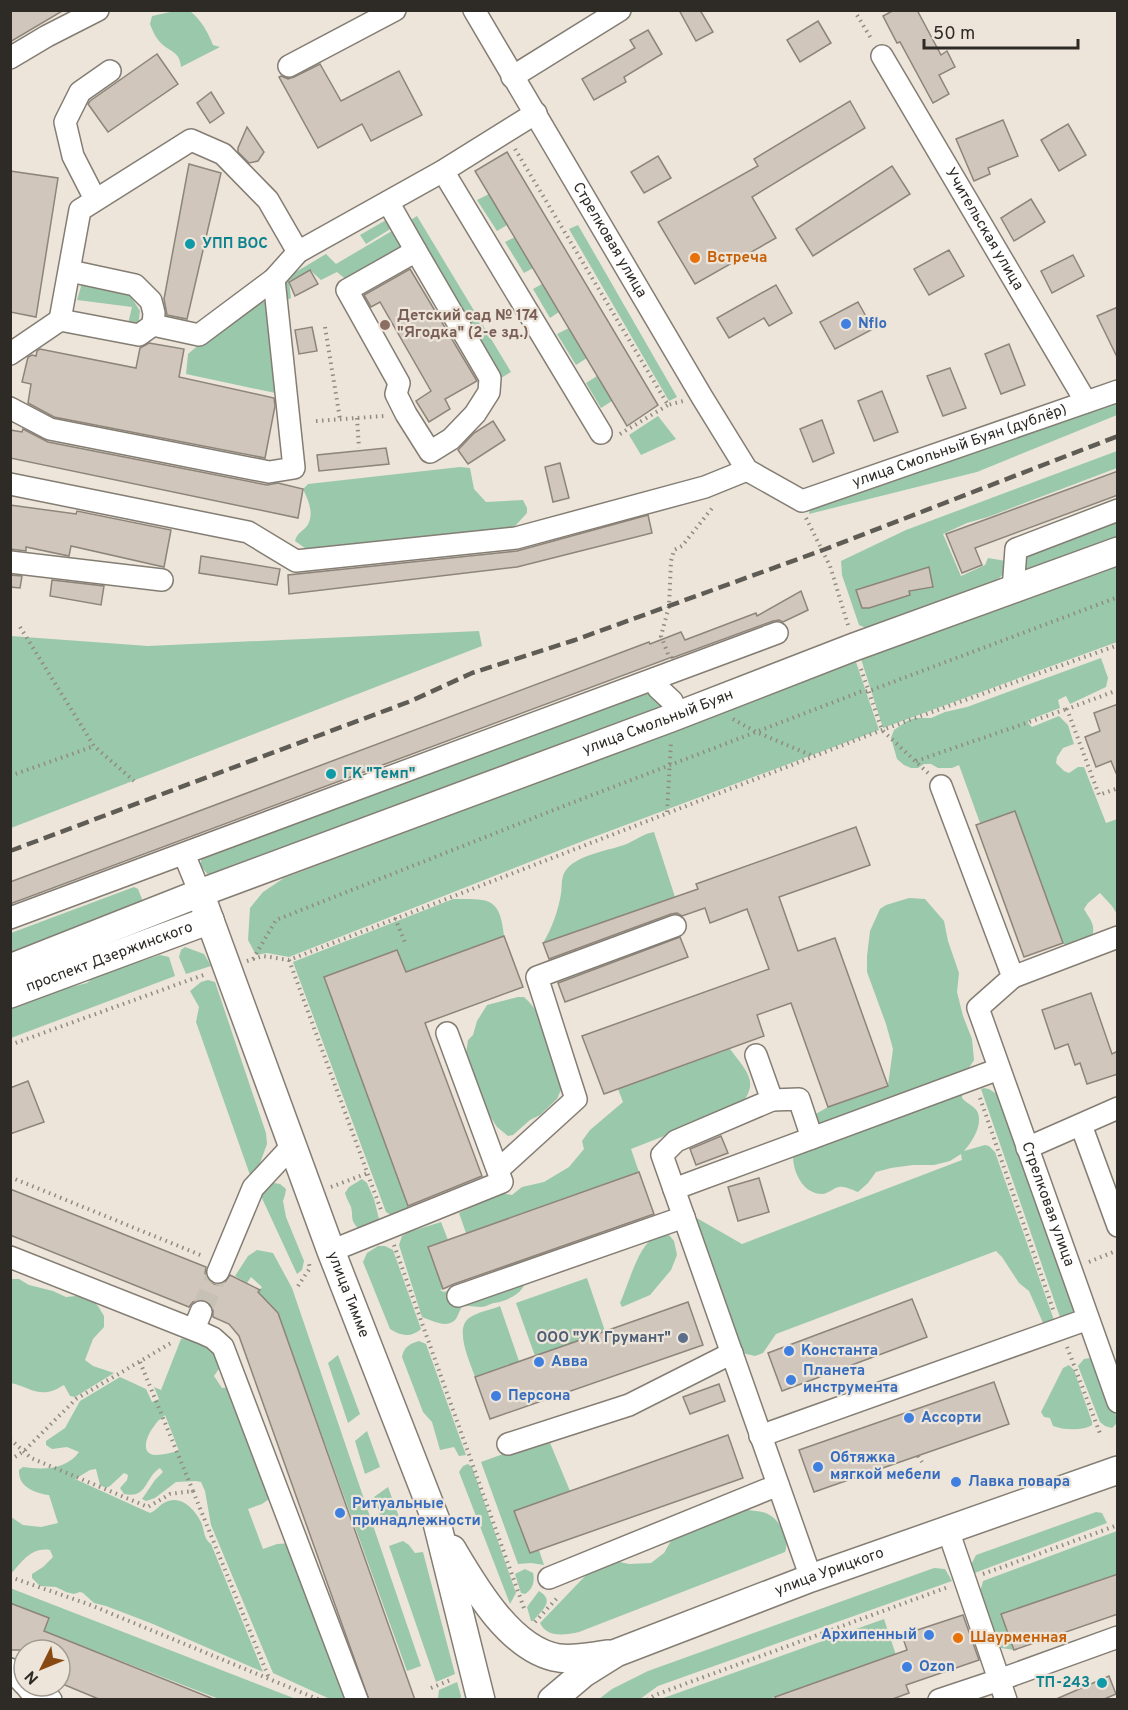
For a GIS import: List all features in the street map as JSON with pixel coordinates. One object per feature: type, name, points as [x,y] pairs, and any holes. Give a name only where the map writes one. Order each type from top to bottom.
[{"type":"main road","name":"улица Смольный Буян","points":[[200,893],[675,724],[854,647],[1118,551]]},
{"type":"main road","name":"улица Тимме","points":[[200,893],[331,1251],[436,1524],[481,1700]]},
{"type":"main road","name":"проспект Дзержинского","points":[[10,968],[200,893]]},
{"type":"main road","name":"проспект Дзержинского","points":[[10,994],[210,920]]},
{"type":"main road","name":"улица Урицкого","points":[[552,1700],[584,1673],[616,1653],[811,1578],[1118,1470]]},
{"type":"main road","points":[[436,1524],[484,1600],[499,1618],[527,1644],[557,1658],[579,1659],[616,1653]]},
{"type":"street","points":[[10,58],[98,10]]},
{"type":"street","points":[[289,66],[395,10]]},
{"type":"street","name":"Стрелковая улица","points":[[474,10],[747,470]]},
{"type":"street","points":[[512,77],[620,10]]},
{"type":"street","name":"Учительская улица","points":[[882,56],[1086,402]]},
{"type":"street","points":[[96,199],[73,156],[65,122],[80,92],[110,71]]},
{"type":"street","points":[[60,320],[139,335],[153,326],[199,335],[274,279],[298,252],[443,171],[536,114]]},
{"type":"street","points":[[10,354],[60,320],[80,210],[191,140],[223,154],[268,200],[298,252]]},
{"type":"street","points":[[443,171],[601,433]]},
{"type":"street","points":[[388,202],[490,378],[489,392],[475,414],[451,438],[430,452],[406,414],[396,394],[399,383],[347,290],[416,251]]},
{"type":"street","points":[[70,271],[135,285],[151,301],[154,313],[153,326]]},
{"type":"street","points":[[10,408],[51,429],[269,472],[294,468],[274,279]]},
{"type":"street","name":"улица Смольный Буян (дублёр)","points":[[804,510],[1118,391]]},
{"type":"street","points":[[10,484],[248,532],[296,561],[516,538],[705,487],[747,470],[804,510]]},
{"type":"street","points":[[1013,590],[1016,549],[1118,510]]},
{"type":"street","points":[[10,561],[162,580]]},
{"type":"street","points":[[10,918],[777,633]]},
{"type":"street","points":[[656,678],[658,688],[672,701],[675,724]]},
{"type":"street","points":[[941,786],[1013,977],[1118,937]]},
{"type":"street","points":[[184,854],[200,893]]},
{"type":"street","points":[[498,1170],[576,1099],[537,977],[675,926]]},
{"type":"street","name":"Стрелковая улица","points":[[1013,977],[978,1008],[1088,1318],[1110,1358],[1118,1402]]},
{"type":"street","points":[[331,1251],[502,1182],[447,1033]]},
{"type":"street","points":[[756,1055],[772,1100]]},
{"type":"street","points":[[674,1189],[999,1069]]},
{"type":"street","points":[[811,1578],[662,1155],[675,1141],[772,1100],[799,1099],[812,1138]]},
{"type":"street","points":[[1027,1148],[1118,1108]]},
{"type":"street","points":[[1081,1125],[1118,1226]]},
{"type":"street","points":[[219,1267],[253,1188],[292,1146]]},
{"type":"street","points":[[458,1296],[684,1217]]},
{"type":"street","points":[[10,1257],[197,1321],[223,1347],[357,1700]]},
{"type":"street","points":[[760,1436],[1088,1318]]},
{"type":"street","points":[[508,1444],[628,1405],[732,1353]]},
{"type":"street","points":[[549,1578],[778,1485]]},
{"type":"street","points":[[948,1530],[1003,1690]]},
{"type":"street","points":[[939,1700],[1003,1690],[1118,1636]]},
{"type":"path","points":[[854,10],[882,56]]},
{"type":"path","points":[[505,133],[668,405]]},
{"type":"path","points":[[325,327],[340,419]]},
{"type":"path","points":[[601,433],[617,435],[668,405],[702,397]]},
{"type":"path","points":[[316,421],[406,414]]},
{"type":"path","points":[[357,418],[359,448]]},
{"type":"path","points":[[656,678],[671,662],[661,636],[669,606],[671,561],[674,550],[682,546],[713,507],[726,478]]},
{"type":"path","points":[[804,510],[830,566],[851,634]]},
{"type":"path","points":[[253,959],[276,920],[860,692],[869,691],[1118,597]]},
{"type":"path","points":[[20,627],[94,746],[134,781]]},
{"type":"path","points":[[263,956],[289,960],[882,730],[1118,645]]},
{"type":"path","points":[[857,658],[882,730],[941,786]]},
{"type":"path","points":[[916,761],[1118,690]]},
{"type":"path","points":[[1067,709],[1099,795],[1118,788]]},
{"type":"path","points":[[730,718],[756,732],[814,756]]},
{"type":"path","points":[[668,813],[675,724]]},
{"type":"path","points":[[10,776],[94,746]]},
{"type":"path","points":[[395,918],[406,945]]},
{"type":"path","points":[[289,960],[388,1227],[527,1616]]},
{"type":"path","points":[[10,1045],[179,983]]},
{"type":"path","points":[[973,1079],[1060,1329],[1101,1436]]},
{"type":"path","points":[[10,1177],[219,1267]]},
{"type":"path","points":[[10,1460],[24,1451],[76,1400],[140,1362],[197,1321]]},
{"type":"path","points":[[140,1362],[268,1678]]},
{"type":"path","points":[[10,1439],[31,1458],[148,1507],[170,1494],[193,1491]]},
{"type":"path","points":[[918,1456],[922,1462]]},
{"type":"path","points":[[647,1700],[666,1691],[1118,1525]]},
{"type":"path","points":[[10,1577],[88,1604],[320,1700]]},
{"type":"green space","points":[[175,11],[190,11],[204,26],[213,45],[220,47],[181,67],[178,56],[158,40],[150,24],[152,16]]},
{"type":"green space","points":[[489,194],[507,225],[497,231],[477,200]]},
{"type":"green space","points":[[417,216],[511,372],[498,380],[404,224]]},
{"type":"green space","points":[[386,220],[392,228],[366,244],[360,235]]},
{"type":"green space","points":[[578,225],[677,397],[669,401],[569,229]]},
{"type":"green space","points":[[397,228],[410,248],[349,282],[337,272],[321,280],[310,270],[289,281],[291,298],[287,300],[284,279],[326,254],[336,264]]},
{"type":"green space","points":[[515,237],[533,268],[524,273],[505,242]]},
{"type":"green space","points":[[82,283],[128,292],[140,311],[138,327],[128,324],[132,307],[77,300]]},
{"type":"green space","points":[[542,284],[559,312],[550,318],[533,289]]},
{"type":"green space","points":[[251,301],[265,302],[280,394],[186,374],[188,354]]},
{"type":"green space","points":[[569,328],[587,358],[576,365],[557,334]]},
{"type":"green space","points":[[597,376],[612,401],[601,408],[586,383]]},
{"type":"green space","points":[[1117,402],[1117,415],[977,472],[809,514],[811,504]]},
{"type":"green space","points":[[658,416],[676,439],[641,455],[629,435]]},
{"type":"green space","points":[[1117,451],[1117,468],[943,534],[961,576],[985,565],[988,558],[1006,561],[1003,574],[995,583],[866,628],[859,625],[842,575],[841,561],[906,530]]},
{"type":"green space","points":[[460,467],[470,468],[474,489],[486,502],[523,500],[527,513],[515,526],[505,529],[320,552],[309,551],[295,541],[298,534],[307,526],[310,517],[310,507],[303,489],[308,484]]},
{"type":"green space","points":[[1117,517],[1117,536],[1025,572],[1021,554]]},
{"type":"green space","points":[[1117,566],[1117,642],[883,728],[861,659]]},
{"type":"green space","points":[[479,631],[482,646],[11,828],[11,636],[148,646]]},
{"type":"green space","points":[[1101,658],[1108,678],[1106,687],[1070,704],[1066,696],[1058,700],[1060,708],[1029,720],[1028,723],[1032,727],[1059,716],[1068,725],[1074,744],[1063,748],[1056,763],[1069,773],[1078,767],[1084,767],[1106,823],[1117,819],[1117,914],[1100,893],[1084,909],[1093,925],[1092,937],[1068,949],[1063,943],[1015,811],[980,823],[959,765],[952,768],[938,768],[931,764],[924,764],[918,768],[911,768],[897,759],[891,738],[894,730],[907,721],[915,718],[931,718],[967,707]]},
{"type":"green space","points":[[856,662],[879,730],[583,841],[289,957],[267,953],[256,955],[248,940],[250,908],[263,892],[284,878]]},
{"type":"green space","points":[[649,688],[665,705],[209,876],[200,865],[202,858]]},
{"type":"green space","points":[[654,832],[675,897],[543,943],[556,913],[562,878],[567,869],[580,859],[624,845]]},
{"type":"green space","points":[[134,887],[138,889],[142,899],[141,904],[11,954],[11,933]]},
{"type":"green space","points":[[909,898],[925,899],[944,921],[959,973],[957,992],[972,1039],[974,1060],[963,1077],[962,1098],[977,1111],[979,1116],[978,1127],[964,1151],[985,1145],[995,1152],[1055,1323],[1044,1325],[1029,1291],[1019,1283],[996,1251],[776,1334],[763,1353],[755,1356],[742,1353],[688,1213],[742,1244],[962,1160],[961,1154],[950,1161],[934,1165],[891,1168],[876,1172],[858,1192],[841,1187],[822,1194],[815,1193],[804,1186],[793,1162],[793,1156],[818,1147],[824,1142],[798,1124],[828,1107],[888,1085],[893,1049],[867,972],[867,956],[870,931],[880,909]]},
{"type":"green space","points":[[453,899],[475,899],[490,903],[499,913],[504,936],[406,972],[397,950],[324,977],[409,1210],[393,1216],[386,1212],[293,962]]},
{"type":"green space","points":[[185,947],[204,954],[211,966],[186,974],[179,957],[181,950]]},
{"type":"green space","points":[[160,955],[169,957],[175,976],[11,1038],[11,1007],[87,983],[94,977]]},
{"type":"green space","points":[[208,980],[215,982],[266,1133],[267,1144],[254,1176],[250,1175],[196,1022],[199,1007],[190,991],[201,982]]},
{"type":"green space","points":[[524,997],[539,1015],[549,1038],[563,1085],[557,1099],[540,1115],[530,1120],[513,1135],[508,1136],[497,1127],[490,1116],[466,1054],[468,1040],[473,1035],[477,1021],[487,1005]]},
{"type":"green space","points":[[730,1049],[746,1071],[750,1084],[745,1099],[738,1107],[631,1149],[639,1172],[466,1233],[459,1213],[501,1193],[512,1195],[522,1187],[544,1182],[569,1167],[584,1149],[582,1141],[590,1130],[623,1102],[618,1089]]},
{"type":"green space","points":[[984,1088],[1000,1096],[1075,1306],[1073,1315],[1062,1323],[981,1089]]},
{"type":"green space","points":[[362,1179],[367,1183],[374,1199],[379,1222],[360,1230],[353,1221],[351,1207],[345,1193],[349,1187]]},
{"type":"green space","points":[[274,1183],[286,1189],[283,1201],[286,1217],[304,1261],[302,1270],[297,1274],[261,1196],[262,1192]]},
{"type":"green space","points":[[441,1222],[448,1240],[428,1247],[443,1289],[440,1290],[444,1292],[531,1261],[528,1278],[521,1290],[510,1298],[484,1307],[462,1307],[451,1323],[438,1323],[422,1317],[399,1245],[402,1236],[409,1232]]},
{"type":"green space","points":[[669,1235],[674,1241],[677,1255],[671,1270],[650,1295],[622,1307],[620,1303],[643,1249],[654,1238]]},
{"type":"green space","points":[[378,1246],[385,1246],[393,1250],[421,1329],[413,1334],[402,1334],[390,1329],[363,1262],[367,1253]]},
{"type":"green space","points":[[257,1250],[273,1253],[292,1288],[421,1666],[407,1671],[278,1313],[258,1292],[262,1287],[251,1277],[247,1283],[235,1276],[248,1256]]},
{"type":"green space","points":[[587,1278],[605,1331],[535,1356],[516,1303]]},
{"type":"green space","points":[[10,1279],[19,1279],[29,1285],[66,1297],[90,1298],[104,1316],[104,1327],[93,1339],[85,1360],[93,1366],[114,1373],[75,1397],[70,1396],[64,1385],[49,1392],[36,1392],[11,1383]]},
{"type":"green space","points":[[500,1306],[519,1361],[475,1377],[464,1346],[465,1323],[472,1316]]},
{"type":"green space","points":[[195,1335],[210,1343],[223,1363],[214,1376],[222,1388],[233,1387],[275,1495],[262,1504],[248,1509],[263,1549],[277,1544],[293,1543],[353,1699],[330,1699],[273,1673],[211,1525],[205,1491],[201,1482],[176,1482],[155,1498],[146,1501],[142,1499],[163,1472],[160,1468],[142,1491],[132,1495],[124,1494],[120,1488],[127,1480],[128,1475],[124,1473],[106,1488],[100,1485],[96,1469],[75,1479],[150,1513],[162,1504],[174,1500],[185,1503],[194,1511],[201,1522],[205,1537],[211,1544],[263,1672],[153,1624],[94,1603],[83,1593],[74,1594],[56,1587],[40,1586],[32,1578],[32,1574],[53,1557],[50,1550],[32,1553],[11,1574],[11,1517],[23,1525],[41,1527],[58,1523],[49,1495],[33,1491],[24,1485],[19,1476],[19,1470],[23,1467],[54,1467],[74,1458],[79,1452],[67,1447],[52,1449],[46,1445],[46,1441],[65,1428],[80,1401],[120,1377],[146,1389],[152,1402],[159,1399],[154,1387],[161,1390],[181,1339]],"holes":[[[165,1415],[179,1451],[156,1455],[147,1451],[146,1443],[150,1433]]]},
{"type":"green space","points":[[419,1341],[426,1344],[466,1455],[459,1456],[454,1447],[440,1450],[432,1422],[423,1412],[402,1357],[408,1346]]},
{"type":"green space","points":[[338,1355],[360,1414],[348,1423],[328,1363]]},
{"type":"green space","points":[[1093,1358],[1099,1365],[1117,1419],[1117,1423],[1112,1428],[1100,1422],[1078,1366],[1084,1359]]},
{"type":"green space","points":[[1069,1365],[1074,1370],[1092,1422],[1092,1425],[1084,1428],[1067,1429],[1053,1426],[1050,1418],[1044,1417],[1041,1412],[1063,1368]]},
{"type":"green space","points":[[367,1431],[380,1467],[365,1474],[355,1441]]},
{"type":"green space","points":[[548,1438],[570,1491],[514,1511],[530,1553],[539,1550],[544,1565],[518,1564],[481,1462]]},
{"type":"green space","points":[[468,1464],[472,1467],[516,1593],[510,1604],[459,1472],[463,1466]]},
{"type":"green space","points":[[388,1487],[399,1517],[383,1524],[374,1497]]},
{"type":"green space","points":[[748,1510],[766,1513],[777,1521],[785,1536],[785,1552],[579,1632],[552,1633],[543,1628],[540,1623],[590,1571],[615,1561],[629,1564],[651,1563],[664,1553],[672,1539],[733,1511]]},
{"type":"green space","points":[[1096,1512],[1102,1513],[1107,1523],[972,1574],[972,1563],[976,1555]]},
{"type":"green space","points":[[1117,1531],[1117,1574],[1002,1614],[1014,1650],[1001,1648],[980,1592],[983,1581]]},
{"type":"green space","points":[[403,1541],[415,1553],[423,1552],[455,1674],[436,1682],[389,1546]]},
{"type":"green space","points":[[934,1568],[945,1569],[952,1581],[658,1686],[640,1699],[599,1699],[612,1689],[648,1671]]},
{"type":"green space","points":[[525,1569],[533,1573],[534,1579],[532,1587],[525,1594],[521,1593],[515,1574]]},
{"type":"green space","points":[[10,1588],[296,1699],[219,1699],[72,1642],[72,1638],[62,1638],[44,1631],[49,1618],[11,1603]]},
{"type":"green space","points":[[539,1591],[547,1602],[543,1610],[531,1621],[527,1607]]},
{"type":"green space","points":[[884,1619],[896,1655],[769,1699],[658,1700]]},
{"type":"green space","points":[[457,1682],[460,1699],[438,1699],[439,1690]]},
{"type":"building","points":[[10,10],[64,10],[10,42]]},
{"type":"building","points":[[679,10],[700,10],[713,32],[696,41]]},
{"type":"building","points":[[894,10],[917,10],[941,55],[947,51],[955,67],[939,75],[949,94],[933,103],[883,16]]},
{"type":"building","points":[[818,21],[831,43],[800,62],[787,40]]},
{"type":"building","points":[[648,30],[662,54],[624,77],[626,82],[594,100],[582,79],[635,48],[630,40]]},
{"type":"building","points":[[157,54],[178,84],[108,132],[88,104]]},
{"type":"building","points":[[320,64],[341,101],[399,71],[422,115],[371,141],[362,124],[318,148],[279,77],[288,79]]},
{"type":"building","points":[[211,92],[224,113],[210,123],[197,103]]},
{"type":"building","points":[[850,101],[865,128],[752,197],[776,238],[695,284],[658,222],[758,166],[754,159]]},
{"type":"building","points":[[1003,120],[1018,156],[988,168],[990,174],[974,181],[956,139]]},
{"type":"building","points":[[1068,124],[1086,155],[1059,171],[1041,140]]},
{"type":"building","points":[[247,127],[264,152],[258,161],[249,163],[238,152]]},
{"type":"building","points":[[507,152],[658,405],[627,426],[475,171]]},
{"type":"building","points":[[658,156],[671,178],[644,193],[631,172]]},
{"type":"building","name":"УПП ВОС","points":[[189,164],[221,173],[187,319],[167,315],[164,299]]},
{"type":"building","points":[[892,166],[910,194],[813,256],[796,229]]},
{"type":"building","points":[[10,171],[58,178],[36,317],[10,312]]},
{"type":"building","points":[[1031,199],[1045,222],[1014,241],[1001,218]]},
{"type":"building","points":[[949,250],[964,276],[929,295],[914,269]]},
{"type":"building","points":[[1073,255],[1084,276],[1052,293],[1041,271]]},
{"type":"building","points":[[410,269],[477,381],[445,399],[450,409],[429,422],[416,401],[431,391],[380,302],[371,307],[364,295]]},
{"type":"building","points":[[310,270],[318,284],[295,296],[289,282]]},
{"type":"building","points":[[776,285],[792,313],[769,326],[764,318],[729,338],[717,318]]},
{"type":"building","points":[[858,302],[873,329],[835,349],[820,322]]},
{"type":"building","points":[[1118,307],[1118,359],[1097,316]]},
{"type":"building","points":[[312,327],[317,351],[299,354],[295,330]]},
{"type":"building","points":[[149,343],[184,349],[179,377],[274,398],[275,406],[265,458],[54,417],[28,403],[31,384],[22,382],[28,357],[36,356],[40,349],[136,368],[140,348]]},
{"type":"building","points":[[1009,344],[1025,385],[1001,394],[985,354]]},
{"type":"building","points":[[950,368],[966,408],[943,416],[927,376]]},
{"type":"building","points":[[882,391],[898,432],[874,441],[858,401]]},
{"type":"building","points":[[822,420],[834,453],[813,462],[800,429]]},
{"type":"building","points":[[493,421],[505,440],[468,464],[458,450],[474,433]]},
{"type":"building","points":[[23,429],[48,442],[267,485],[278,483],[303,489],[298,518],[10,458],[10,430],[22,432]]},
{"type":"building","points":[[386,448],[389,464],[319,471],[317,455]]},
{"type":"building","points":[[560,463],[569,498],[553,502],[545,467]]},
{"type":"building","points":[[1118,471],[1118,495],[975,548],[982,565],[962,573],[946,534]]},
{"type":"building","points":[[10,505],[76,514],[77,511],[171,530],[164,567],[71,546],[69,556],[26,547],[26,551],[10,549]]},
{"type":"building","points":[[648,515],[652,533],[517,567],[289,594],[288,575],[517,551]]},
{"type":"building","points":[[201,556],[280,569],[277,585],[199,573]]},
{"type":"building","points":[[929,567],[933,587],[909,591],[910,595],[869,608],[862,608],[856,590]]},
{"type":"building","points":[[10,575],[22,576],[20,588],[10,587]]},
{"type":"building","points":[[52,580],[104,586],[101,605],[50,596]]},
{"type":"building","name":"ГК \"Темп\"","points":[[801,591],[808,610],[783,622],[773,621],[672,657],[10,904],[10,882],[649,642],[650,644],[681,632],[685,640],[756,613],[757,616]]},
{"type":"building","points":[[1118,704],[1118,772],[1116,773],[1111,761],[1096,767],[1085,737],[1100,731],[1094,713]]},
{"type":"building","points":[[1015,811],[1063,943],[1024,957],[976,825]]},
{"type":"building","points":[[856,827],[870,865],[779,897],[798,951],[835,938],[888,1086],[828,1107],[791,1003],[757,1015],[764,1036],[604,1094],[582,1036],[769,969],[747,909],[710,923],[705,908],[682,916],[677,913],[671,914],[549,959],[543,943],[698,889],[696,884]]},
{"type":"building","points":[[504,936],[523,987],[425,1023],[482,1176],[408,1206],[324,977],[397,950],[406,972]]},
{"type":"building","points":[[680,937],[688,957],[565,1002],[558,983]]},
{"type":"building","points":[[1091,993],[1112,1054],[1118,1051],[1118,1074],[1087,1084],[1080,1063],[1075,1065],[1068,1044],[1055,1049],[1042,1010]]},
{"type":"building","points":[[28,1081],[44,1122],[10,1134],[10,1088]]},
{"type":"building","points":[[721,1136],[728,1153],[696,1165],[690,1149]]},
{"type":"building","points":[[639,1172],[654,1214],[443,1289],[428,1247]]},
{"type":"building","points":[[759,1178],[769,1212],[738,1221],[728,1187]]},
{"type":"building","points":[[10,1189],[206,1267],[205,1273],[214,1284],[219,1285],[225,1282],[230,1275],[260,1290],[258,1292],[278,1313],[415,1700],[369,1700],[239,1336],[229,1324],[213,1317],[211,1304],[206,1300],[193,1302],[189,1307],[10,1235]]},
{"type":"building","points":[[912,1299],[927,1337],[782,1391],[768,1353]]},
{"type":"building","points":[[688,1302],[703,1345],[490,1419],[475,1377]]},
{"type":"building","points":[[994,1382],[1009,1424],[814,1492],[799,1450]]},
{"type":"building","points":[[719,1384],[725,1401],[690,1414],[683,1397]]},
{"type":"building","points":[[728,1435],[743,1478],[530,1553],[514,1511]]},
{"type":"building","points":[[1118,1574],[1118,1614],[1014,1650],[1001,1614]]},
{"type":"building","points":[[10,1603],[49,1618],[44,1631],[61,1638],[12,1638],[12,1650],[10,1650]]},
{"type":"building","points":[[963,1615],[979,1660],[906,1685],[909,1693],[890,1700],[776,1700],[775,1697],[907,1650],[902,1635]]},
{"type":"building","points":[[72,1642],[216,1700],[101,1700],[72,1688]]},
{"type":"building","name":"ТП-243","points":[[1109,1676],[1116,1694],[1102,1700],[1054,1700]]},
{"type":"tunnel","points":[[201,1312],[218,1272]]},
{"type":"railway","points":[[10,851],[411,701],[472,673],[575,640],[823,550],[1118,436]]},
{"type":"place","name":"УПП ВОС","points":[[190,244]]},
{"type":"place","name":"Встреча","points":[[695,258]]},
{"type":"place","name":"Nflo","points":[[846,324]]},
{"type":"place","name":"Детский сад № 174 \"Ягодка\" (2-е зд.)","points":[[385,325]]},
{"type":"place","name":"ГК \"Темп\"","points":[[331,774]]},
{"type":"place","name":"ООО \"УК Грумант\"","points":[[683,1338]]},
{"type":"place","name":"Константа","points":[[789,1351]]},
{"type":"place","name":"Авва","points":[[539,1362]]},
{"type":"place","name":"Планета инструмента","points":[[791,1380]]},
{"type":"place","name":"Персона","points":[[496,1396]]},
{"type":"place","name":"Ассорти","points":[[909,1418]]},
{"type":"place","name":"Обтяжка мягкой мебели","points":[[818,1467]]},
{"type":"place","name":"Лавка повара","points":[[956,1482]]},
{"type":"place","name":"Ритуальные принадлежности","points":[[340,1513]]},
{"type":"place","name":"Архипенный","points":[[929,1635]]},
{"type":"place","name":"Шаурменная","points":[[958,1638]]},
{"type":"place","name":"Ozon","points":[[907,1667]]},
{"type":"place","name":"ТП-243","points":[[1102,1683]]}]
